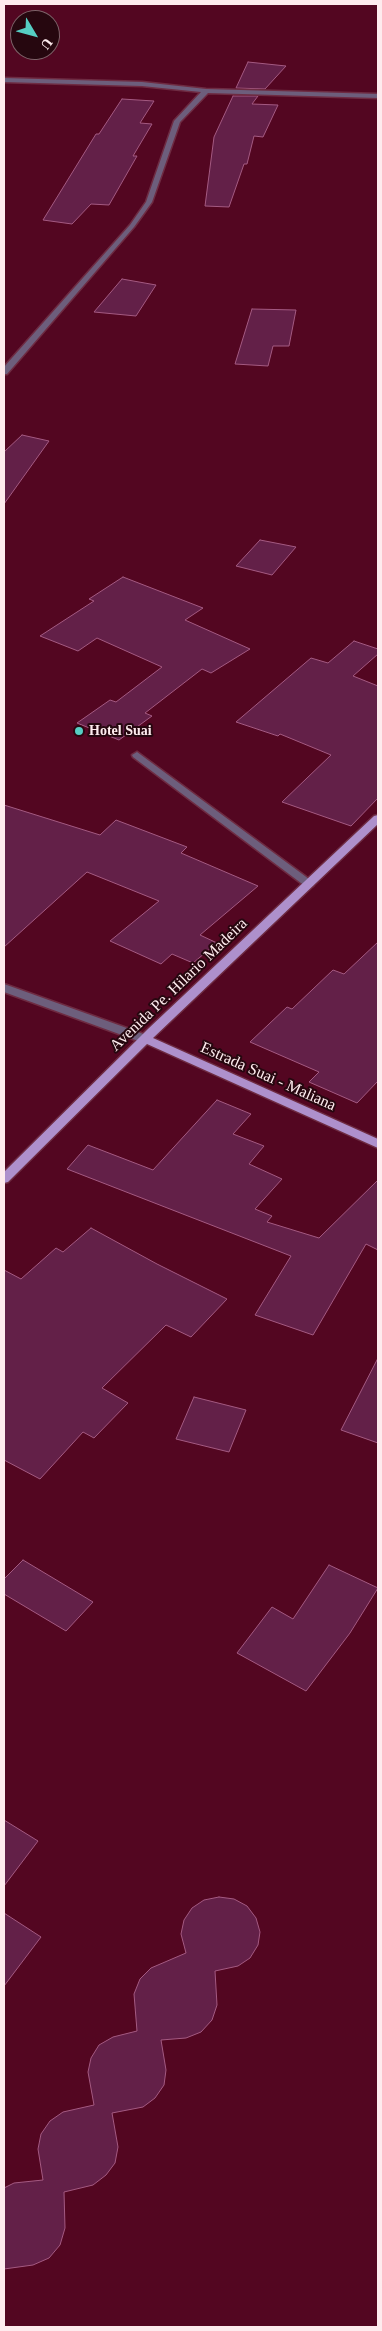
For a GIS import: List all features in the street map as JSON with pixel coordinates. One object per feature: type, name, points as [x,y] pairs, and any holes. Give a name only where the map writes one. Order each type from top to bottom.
[{"type":"main road","name":"Avenida Pe. Hilario Madeira","points":[[4,1178],[145,1039],[378,818]]},
{"type":"main road","name":"Estrada Suai - Maliana","points":[[145,1039],[378,1144]]},
{"type":"street","points":[[4,80],[142,84],[206,91],[378,96]]},
{"type":"street","points":[[4,372],[132,226],[149,202],[177,121],[206,91]]},
{"type":"street","points":[[137,755],[309,884]]},
{"type":"street","points":[[4,988],[145,1039]]},
{"type":"building","points":[[248,62],[286,66],[265,89],[236,88]]},
{"type":"building","points":[[233,96],[258,96],[252,104],[278,105],[263,137],[254,136],[247,164],[244,164],[229,207],[205,206],[214,137]]},
{"type":"building","points":[[122,99],[154,101],[140,123],[152,124],[133,156],[137,156],[109,205],[91,204],[72,224],[43,220],[96,134],[99,134]]},
{"type":"building","points":[[122,279],[156,285],[136,316],[94,312]]},
{"type":"building","points":[[252,309],[296,310],[289,346],[273,346],[268,366],[235,364]]},
{"type":"building","points":[[22,435],[49,441],[4,504],[4,452]]},
{"type":"building","points":[[260,540],[296,547],[272,575],[236,566]]},
{"type":"building","points":[[123,577],[203,608],[185,620],[250,649],[211,673],[202,669],[145,713],[152,716],[119,740],[77,723],[110,700],[116,702],[162,667],[97,638],[78,651],[40,636],[94,601],[89,599]]},
{"type":"building","points":[[354,641],[378,649],[378,654],[353,676],[378,686],[378,798],[351,826],[282,802],[331,755],[280,734],[278,736],[236,722],[311,658],[328,663]]},
{"type":"building","points":[[4,805],[100,835],[116,820],[187,847],[181,853],[258,886],[200,935],[217,943],[193,963],[172,954],[161,964],[110,941],[159,901],[87,872],[4,947]]},
{"type":"building","points":[[378,942],[378,1081],[357,1103],[309,1082],[319,1072],[250,1042],[287,1007],[292,1009],[333,970],[344,974]]},
{"type":"building","points":[[217,1100],[251,1114],[233,1134],[264,1146],[249,1164],[282,1179],[255,1209],[272,1216],[267,1222],[319,1238],[378,1180],[378,1250],[366,1244],[313,1335],[255,1315],[291,1256],[67,1169],[88,1145],[153,1170]]},
{"type":"building","points":[[91,1228],[227,1299],[191,1337],[166,1325],[102,1388],[128,1403],[94,1438],[83,1432],[40,1479],[4,1460],[4,1270],[21,1279],[56,1248],[63,1252]]},
{"type":"building","points":[[378,1358],[378,1443],[341,1430]]},
{"type":"building","points":[[194,1397],[246,1410],[229,1452],[176,1439]]},
{"type":"building","points":[[23,1560],[93,1602],[66,1631],[4,1594],[4,1579]]},
{"type":"building","points":[[329,1565],[378,1588],[350,1633],[306,1691],[237,1653],[272,1607],[293,1619]]},
{"type":"building","points":[[4,1820],[38,1841],[4,1886]]},
{"type":"building","points":[[219,1897],[234,1899],[247,1906],[256,1918],[260,1932],[258,1945],[250,1958],[238,1966],[215,1971],[217,2005],[212,2020],[201,2032],[186,2038],[161,2040],[166,2070],[164,2085],[155,2098],[143,2107],[112,2113],[118,2147],[115,2163],[106,2175],[93,2185],[64,2192],[65,2228],[60,2245],[49,2258],[33,2265],[4,2269],[4,2188],[14,2183],[43,2180],[38,2149],[41,2134],[50,2121],[63,2112],[94,2105],[88,2072],[91,2058],[99,2045],[113,2037],[137,2031],[134,1994],[140,1979],[151,1968],[186,1953],[181,1934],[184,1920],[192,1908],[204,1900]]},
{"type":"building","points":[[4,1913],[41,1937],[4,1986]]},
{"type":"place","name":"Hotel Suai","points":[[79,731]]}]
